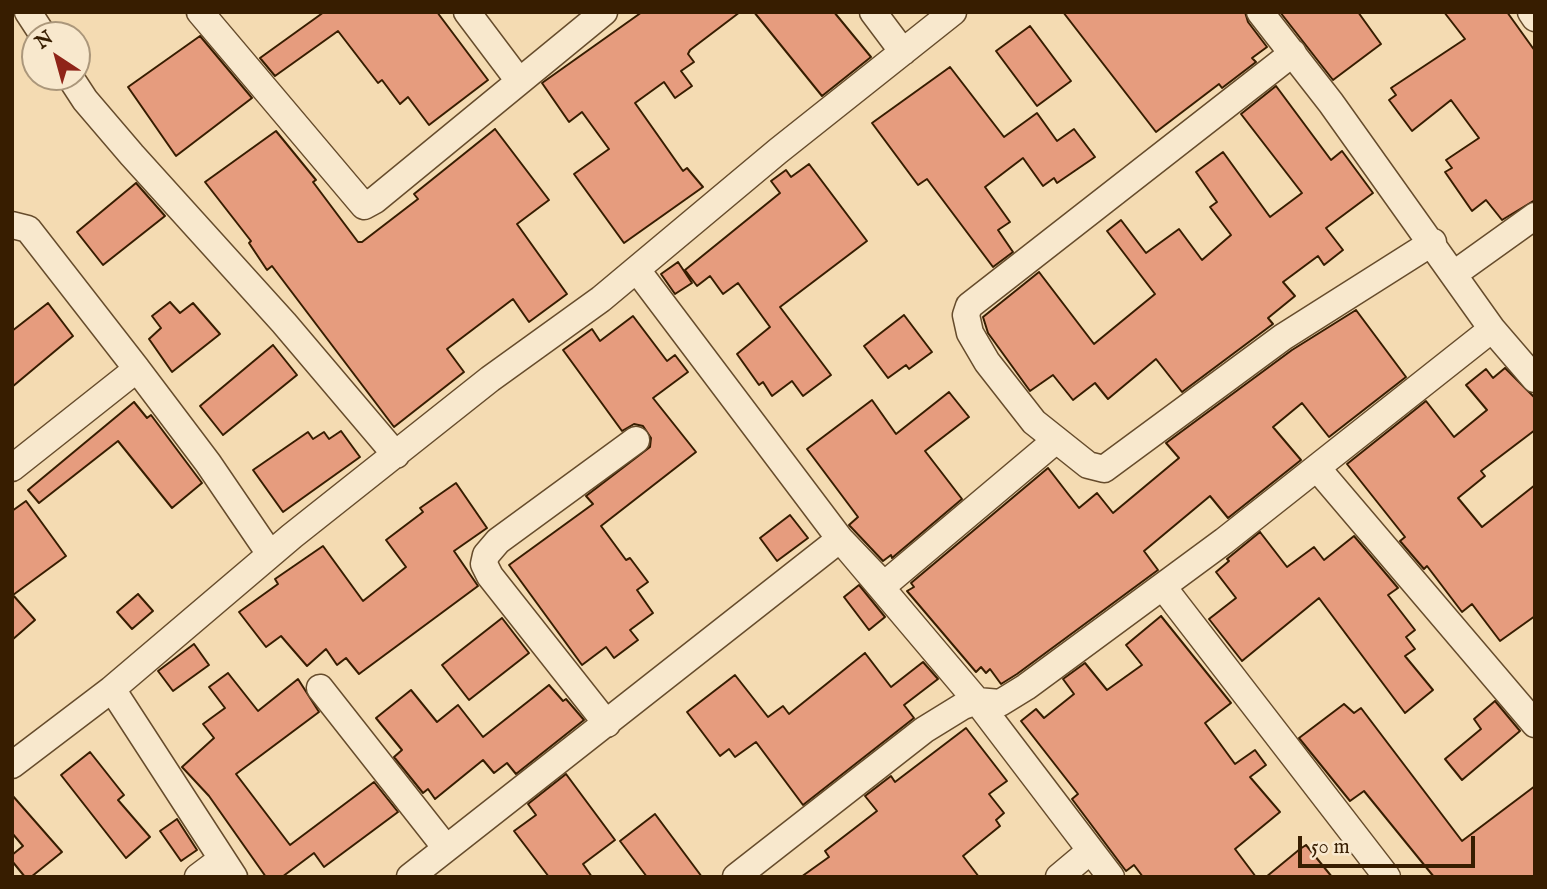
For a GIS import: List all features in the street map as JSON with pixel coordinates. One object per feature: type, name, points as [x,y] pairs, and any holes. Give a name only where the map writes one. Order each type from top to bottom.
[{"type":"street","points":[[200,12],[364,206],[375,200],[604,12]]},
{"type":"street","points":[[467,12],[519,81]]},
{"type":"street","points":[[873,12],[903,52]]},
{"type":"street","points":[[12,765],[112,689],[270,554],[490,379],[637,270],[778,150],[953,12]]},
{"type":"street","points":[[1260,12],[1293,52],[1433,242],[1492,329],[1535,379]]},
{"type":"street","points":[[1531,12],[1535,18]]},
{"type":"street","points":[[1293,52],[969,306],[967,323],[975,342],[1034,422],[1088,465],[1104,469],[1283,337],[1433,242]]},
{"type":"street","points":[[79,91],[132,155],[284,323],[396,455]]},
{"type":"street","points":[[1454,274],[1535,216]]},
{"type":"street","points":[[12,225],[28,229],[208,463],[270,554]]},
{"type":"street","points":[[637,270],[840,539],[977,701],[1111,877]]},
{"type":"street","points":[[737,877],[924,730],[956,710],[977,701],[1000,703],[1010,698],[1163,587],[1492,329]]},
{"type":"street","points":[[12,468],[137,369]]},
{"type":"street","points":[[607,724],[490,576],[484,564],[486,555],[498,541],[636,440]]},
{"type":"street","points":[[840,539],[884,585],[936,538],[1055,441]]},
{"type":"street","points":[[1317,468],[1535,724]]},
{"type":"street","points":[[410,877],[840,539]]},
{"type":"street","points":[[1163,587],[1387,877]]},
{"type":"street","points":[[320,688],[446,848]]},
{"type":"street","points":[[112,689],[228,868],[198,877]]},
{"type":"street","points":[[1059,877],[1090,851]]},
{"type":"building","points":[[324,12],[437,12],[488,80],[429,125],[408,97],[400,104],[382,80],[378,83],[338,31],[275,76],[260,58]]},
{"type":"building","points":[[642,12],[740,12],[690,50],[688,54],[694,62],[681,71],[692,86],[675,98],[664,82],[635,103],[683,171],[687,168],[703,187],[624,243],[574,174],[609,149],[582,112],[569,122],[542,83]]},
{"type":"building","points":[[754,12],[834,12],[871,57],[822,96]]},
{"type":"building","points":[[1063,12],[1245,12],[1248,22],[1267,47],[1252,58],[1256,62],[1222,88],[1219,84],[1156,132]]},
{"type":"building","points":[[1280,12],[1358,12],[1381,44],[1333,80]]},
{"type":"building","points":[[1444,12],[1507,12],[1535,51],[1535,200],[1502,220],[1486,200],[1472,211],[1445,172],[1452,168],[1446,160],[1479,138],[1451,100],[1412,131],[1389,100],[1396,95],[1391,88],[1465,39]]},
{"type":"building","points":[[1030,26],[1071,81],[1037,106],[996,51]]},
{"type":"building","points":[[200,36],[252,98],[176,156],[128,87]]},
{"type":"building","points":[[950,67],[1004,137],[1037,113],[1057,141],[1074,129],[1095,157],[1057,183],[1054,178],[1043,186],[1023,158],[985,187],[1010,222],[998,230],[1013,252],[993,267],[927,179],[918,185],[872,123]]},
{"type":"building","points":[[1276,86],[1331,160],[1342,151],[1373,193],[1326,228],[1343,250],[1324,265],[1318,256],[1283,282],[1295,296],[1268,318],[1273,324],[1182,392],[1156,359],[1108,399],[1095,383],[1073,400],[1053,375],[1030,391],[988,333],[983,317],[1039,272],[1094,344],[1155,294],[1107,231],[1121,220],[1146,253],[1179,229],[1202,260],[1231,235],[1210,207],[1217,202],[1196,172],[1223,152],[1270,217],[1302,193],[1241,114]]},
{"type":"building","points":[[495,129],[549,200],[517,224],[567,294],[529,322],[513,299],[447,349],[464,372],[394,427],[272,266],[267,270],[249,243],[251,241],[205,182],[276,131],[316,180],[313,182],[358,242],[362,242],[418,199],[414,194]]},
{"type":"building","points":[[809,164],[867,241],[780,307],[831,375],[803,396],[792,381],[772,396],[763,382],[759,385],[737,354],[770,327],[738,283],[723,294],[710,276],[697,286],[685,270],[780,193],[771,181],[786,170],[791,177]]},
{"type":"building","points":[[136,183],[165,216],[103,265],[77,232]]},
{"type":"building","points":[[678,262],[692,283],[675,294],[661,274]]},
{"type":"building","points":[[170,302],[180,313],[193,303],[220,334],[172,372],[149,339],[161,328],[152,316]]},
{"type":"building","points":[[48,303],[73,336],[12,387],[12,331]]},
{"type":"building","points":[[1356,310],[1406,377],[1329,437],[1302,403],[1273,427],[1301,460],[1228,518],[1210,496],[1144,551],[1158,570],[1017,674],[1001,684],[990,669],[986,673],[981,667],[976,672],[907,591],[914,587],[911,583],[1048,468],[1079,508],[1097,493],[1113,513],[1179,458],[1166,443],[1292,350]]},
{"type":"building","points":[[904,315],[932,352],[909,369],[906,365],[888,378],[864,346]]},
{"type":"building","points":[[633,316],[667,361],[675,355],[688,372],[653,398],[696,452],[601,526],[626,560],[630,558],[648,582],[637,590],[653,613],[630,630],[638,640],[614,658],[606,647],[582,665],[509,565],[593,504],[586,496],[650,447],[651,438],[643,426],[634,424],[622,431],[563,350],[592,329],[600,341]]},
{"type":"building","points":[[273,345],[297,375],[223,435],[200,406]]},
{"type":"building","points":[[1505,368],[1535,398],[1535,430],[1481,471],[1485,476],[1458,498],[1482,527],[1535,485],[1535,616],[1500,641],[1472,604],[1462,612],[1427,566],[1424,569],[1400,541],[1405,537],[1347,464],[1426,401],[1454,437],[1487,410],[1466,385],[1486,369],[1493,378]]},
{"type":"building","points":[[949,392],[969,417],[925,451],[962,499],[892,558],[891,555],[883,561],[849,525],[858,517],[807,449],[872,400],[896,434]]},
{"type":"building","points":[[134,402],[147,418],[151,415],[202,483],[172,508],[118,441],[39,503],[28,490]]},
{"type":"building","points":[[341,431],[360,457],[283,512],[253,470],[308,432],[313,439],[324,432],[329,439]]},
{"type":"building","points":[[456,483],[487,528],[454,551],[478,586],[359,674],[346,658],[337,665],[326,649],[307,666],[281,636],[266,647],[239,612],[278,584],[275,579],[323,546],[363,601],[406,567],[386,540],[423,512],[420,508]]},
{"type":"building","points":[[26,501],[66,556],[13,595],[35,620],[12,640],[12,511]]},
{"type":"building","points":[[790,515],[808,538],[777,561],[760,538]]},
{"type":"building","points":[[1260,532],[1287,567],[1314,547],[1324,560],[1354,536],[1398,588],[1388,595],[1415,630],[1406,637],[1415,649],[1405,656],[1433,690],[1405,713],[1319,598],[1242,661],[1209,619],[1236,598],[1216,572],[1229,561],[1227,559]]},
{"type":"building","points":[[859,585],[885,617],[869,630],[844,597]]},
{"type":"building","points":[[138,594],[153,611],[132,629],[117,612]]},
{"type":"building","points":[[1161,616],[1231,703],[1205,723],[1235,764],[1255,750],[1266,765],[1250,777],[1280,812],[1235,849],[1256,877],[1143,877],[1134,865],[1126,871],[1072,799],[1078,794],[1021,721],[1036,709],[1044,718],[1074,694],[1063,679],[1085,663],[1107,690],[1142,665],[1126,645]]},
{"type":"building","points":[[502,618],[529,653],[469,700],[442,665]]},
{"type":"building","points":[[194,644],[209,665],[173,691],[158,671]]},
{"type":"building","points":[[865,653],[891,687],[923,662],[938,679],[904,705],[914,718],[803,805],[756,742],[735,757],[729,749],[720,756],[687,712],[735,675],[768,717],[783,706],[789,714]]},
{"type":"building","points":[[228,673],[258,711],[298,679],[319,712],[236,774],[290,845],[374,782],[398,812],[324,867],[314,853],[282,877],[266,877],[209,796],[182,767],[214,738],[203,724],[225,708],[209,687]]},
{"type":"building","points":[[549,685],[563,701],[566,699],[584,720],[516,774],[507,763],[494,773],[483,760],[435,799],[428,789],[423,793],[394,757],[402,750],[376,718],[411,690],[437,722],[458,705],[483,737]]},
{"type":"building","points":[[1495,701],[1520,731],[1462,780],[1445,759],[1481,729],[1474,719]]},
{"type":"building","points":[[1344,704],[1354,713],[1361,708],[1462,841],[1535,786],[1535,877],[1434,877],[1364,791],[1350,801],[1299,738]]},
{"type":"building","points":[[966,728],[1007,781],[989,794],[1004,813],[996,820],[1000,826],[963,856],[979,877],[801,877],[829,857],[825,851],[877,811],[865,796],[891,776],[895,782]]},
{"type":"building","points":[[90,752],[124,795],[118,800],[150,837],[126,858],[61,775]]},
{"type":"building","points":[[566,774],[615,840],[583,864],[592,877],[549,877],[514,831],[536,815],[528,804]]},
{"type":"building","points":[[12,795],[62,852],[31,877],[25,877],[12,861],[12,855],[23,846],[12,833]]},
{"type":"building","points":[[655,814],[702,877],[647,877],[620,841]]},
{"type":"building","points":[[177,819],[197,850],[181,861],[160,831]]},
{"type":"building","points":[[1306,845],[1332,877],[1266,877],[1300,849]]}]
